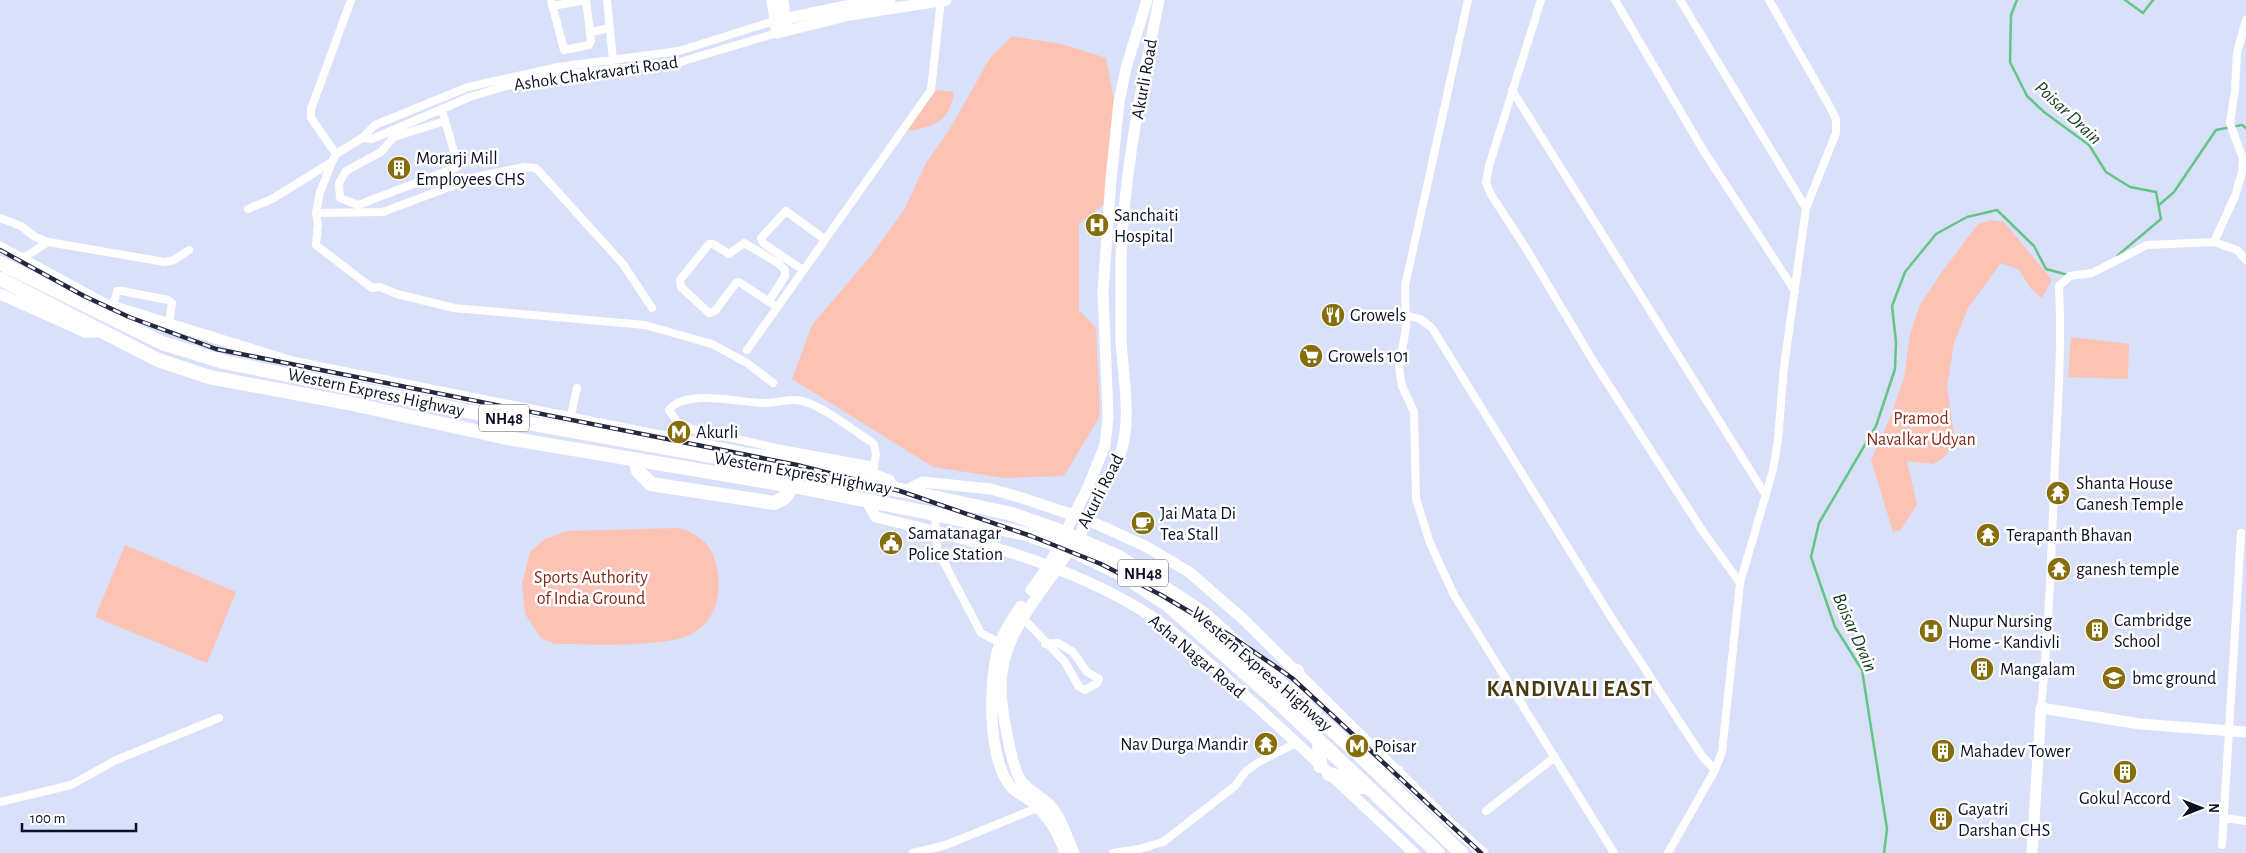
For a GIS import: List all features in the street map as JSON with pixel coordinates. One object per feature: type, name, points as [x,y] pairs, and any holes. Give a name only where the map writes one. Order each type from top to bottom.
[{"type":"highway","name":"NH48","points":[[0,263],[62,294],[109,309]]},
{"type":"highway","name":"NH48","points":[[0,279],[103,332]]},
{"type":"highway","name":"Western Express Highway","points":[[109,309],[162,343],[206,357],[536,418],[874,476],[900,490],[1012,514],[1052,528],[1119,557],[1204,614],[1352,748],[1410,806],[1461,853]]},
{"type":"highway","name":"Western Express Highway","points":[[103,332],[158,360],[209,377],[507,438],[726,474],[866,500],[1026,534],[1065,547],[1143,587],[1174,611],[1319,740],[1438,853]]},
{"type":"highway","points":[[635,459],[638,471],[651,484],[774,503],[784,498],[793,486]]},
{"type":"highway","points":[[722,495],[726,474]]},
{"type":"highway","points":[[1297,671],[1306,708]]},
{"type":"highway","points":[[1319,740],[1324,770],[1347,779],[1378,796]]},
{"type":"highway","points":[[1352,748],[1397,772]]},
{"type":"street","points":[[351,0],[311,109],[311,118],[336,154],[322,186],[316,213],[318,224],[316,245],[372,288],[380,287],[397,294],[454,308],[645,326],[712,344],[747,363],[773,383]]},
{"type":"street","points":[[586,0],[592,41],[589,45],[564,50],[552,3],[586,0]]},
{"type":"street","points":[[607,0],[614,70]]},
{"type":"street","points":[[772,0],[781,26]]},
{"type":"street","points":[[781,26],[783,0]]},
{"type":"street","points":[[781,26],[850,5],[890,0]]},
{"type":"street","points":[[747,350],[931,90],[942,0],[781,26]]},
{"type":"street","name":"Akurli Road","points":[[1074,853],[1060,820],[1050,806],[1019,778],[1010,747],[1001,688],[1004,645],[1023,618],[1053,566],[1073,514],[1088,487],[1105,445],[1108,417],[1103,291],[1111,178],[1119,102],[1126,68],[1147,0]]},
{"type":"street","name":"Akurli Road","points":[[1065,853],[1051,824],[1037,808],[1013,789],[1005,777],[991,719],[994,665],[1021,605],[1088,520],[1098,494],[1118,460],[1124,441],[1126,400],[1121,341],[1121,255],[1127,184],[1141,84],[1159,0]]},
{"type":"street","points":[[1468,0],[1405,286],[1406,328],[1399,367],[1402,386],[1414,412],[1416,499],[1430,543],[1454,595],[1614,853]]},
{"type":"street","points":[[1541,0],[1489,166],[1486,182],[1490,193],[1600,372],[1702,530],[1740,583]]},
{"type":"street","points":[[1614,0],[1703,150],[1795,291]]},
{"type":"street","points":[[1680,0],[1806,208]]},
{"type":"street","points":[[1668,853],[1722,752],[1740,583],[1773,470],[1778,440],[1784,367],[1806,208],[1836,133],[1836,119],[1769,0]]},
{"type":"street","points":[[2214,242],[2244,172],[2243,159],[2230,123],[2235,90],[2237,53],[2246,20]]},
{"type":"street","name":"Ashok Chakravarti Road","points":[[362,138],[372,139],[470,98],[506,86],[560,75],[680,62],[781,26]]},
{"type":"street","name":"Ashok Chakravarti Road","points":[[336,154],[362,138],[375,125],[468,86],[558,66],[678,51],[781,26]]},
{"type":"street","points":[[591,32],[610,28]]},
{"type":"street","points":[[468,86],[470,98]]},
{"type":"street","points":[[1512,90],[1765,494]]},
{"type":"street","points":[[414,110],[417,120]]},
{"type":"street","points":[[442,110],[457,162],[455,168],[358,206],[350,200],[342,199],[338,191],[339,183],[346,171],[382,149],[394,136],[445,121]]},
{"type":"street","points":[[375,125],[382,149]]},
{"type":"street","points":[[248,209],[272,199],[332,162]]},
{"type":"street","points":[[316,213],[383,212],[476,177],[524,167],[536,168],[623,264],[652,308]]},
{"type":"street","points":[[803,270],[763,243],[762,238],[786,211],[824,240]]},
{"type":"street","points":[[0,218],[21,226],[35,237],[48,242],[165,262],[174,260],[189,250]]},
{"type":"street","points":[[22,259],[48,242]]},
{"type":"street","points":[[2032,853],[2047,645],[2054,506],[2061,323],[2059,286],[2070,276],[2092,272],[2147,245],[2214,242],[2237,250],[2246,260]]},
{"type":"street","points":[[769,301],[785,276],[785,270],[778,263],[744,243],[729,254],[713,244],[709,244],[680,280],[681,288],[709,313],[715,311],[736,283],[739,282],[777,307]]},
{"type":"street","points":[[0,246],[109,309],[169,324],[292,362],[492,409]]},
{"type":"street","points":[[109,309],[117,291],[168,300],[172,304],[169,324]]},
{"type":"street","points":[[0,294],[85,332],[103,332]]},
{"type":"street","points":[[1405,315],[1420,319],[1432,328],[1609,614],[1702,756],[1714,770]]},
{"type":"street","points":[[577,388],[570,424],[745,453],[780,453]]},
{"type":"street","points":[[708,398],[765,403],[794,400],[806,402],[874,444],[876,454],[874,476],[780,453],[692,429],[678,423],[669,410],[673,403],[681,400],[708,398]]},
{"type":"street","points":[[900,490],[922,482],[990,489],[1049,505],[1088,520],[1145,546],[1192,574],[1297,671],[1397,772],[1483,853]]},
{"type":"street","name":"Asha Nagar Road","points":[[866,500],[876,517],[936,531],[1053,566],[1113,594],[1145,612],[1222,675],[1414,853]]},
{"type":"street","points":[[935,514],[937,549],[982,633],[1004,645]]},
{"type":"street","points":[[2222,845],[2241,533]]},
{"type":"street","points":[[1023,618],[1045,644],[1065,662],[1079,687],[1085,690],[1097,683],[1099,679],[1097,676],[1087,672],[1073,652],[1058,643],[1045,644]]},
{"type":"street","points":[[2041,708],[2140,724],[2246,732]]},
{"type":"street","points":[[0,802],[71,785],[116,760],[219,718]]},
{"type":"street","points":[[1113,853],[1145,848],[1163,842],[1235,786],[1252,766],[1296,743]]},
{"type":"street","points":[[1486,811],[1555,757]]},
{"type":"street","points":[[912,853],[946,845],[1037,808]]},
{"type":"street","points":[[2224,818],[2246,821]]},
{"type":"green space","points":[[1012,36],[1062,44],[1106,58],[1114,100],[1107,202],[1079,224],[1079,310],[1096,328],[1100,416],[1064,476],[1004,478],[933,467],[792,379],[812,325],[869,258],[904,210],[926,163],[949,130],[990,58]]},
{"type":"green space","points":[[936,90],[954,92],[949,110],[945,116],[933,125],[907,131]]},
{"type":"green space","name":"Pramod Navalkar Udyan","points":[[1991,220],[2004,222],[2052,280],[2042,298],[2031,289],[2019,270],[2001,263],[1968,308],[1954,343],[1947,387],[1954,436],[1946,456],[1933,464],[1907,461],[1917,504],[1901,530],[1893,532],[1871,460],[1890,418],[1904,378],[1910,334],[1920,305],[1941,273],[1978,224]]},
{"type":"green space","points":[[2071,337],[2129,344],[2128,379],[2068,377]]},
{"type":"green space","name":"Sports Authority of India Ground","points":[[680,528],[696,536],[707,545],[717,566],[719,583],[715,607],[707,621],[695,632],[667,641],[648,643],[606,645],[555,644],[541,638],[525,614],[522,583],[530,552],[545,539],[567,531]]},
{"type":"green space","points":[[125,545],[236,592],[207,663],[95,617]]},
{"type":"waterway","name":"Poisar Drain","points":[[2017,0],[2011,15],[2010,62],[2027,96],[2044,112],[2089,145],[2106,172],[2130,187],[2156,192],[2161,219],[2117,256]]},
{"type":"waterway","name":"Poisar Drain","points":[[2125,0],[2143,13],[2153,0]]},
{"type":"waterway","points":[[2159,205],[2174,192],[2216,130],[2242,125],[2246,128]]},
{"type":"waterway","name":"Boisar Drain","points":[[1884,853],[1887,829],[1862,670],[1835,627],[1811,557],[1819,523],[1876,426],[1895,369],[1896,342],[1892,306],[1905,272],[1936,234],[1967,217],[1997,210],[2034,246],[2046,269],[2068,275]]},
{"type":"railway","points":[[0,250],[84,296],[129,317],[216,349],[797,465],[900,491],[1031,536],[1101,564],[1161,595],[1231,636],[1292,678],[1481,853]]},
{"type":"place","name":"Morarji Mill Employees CHS","points":[[399,168]]},
{"type":"place","name":"Sanchaiti Hospital","points":[[1097,225]]},
{"type":"place","name":"Growels","points":[[1333,315]]},
{"type":"place","name":"Growels 101","points":[[1311,356]]},
{"type":"place","name":"Akurli","points":[[679,432]]},
{"type":"place","name":"Shanta House Ganesh Temple","points":[[2058,493]]},
{"type":"place","name":"Jai Mata Di Tea Stall","points":[[1143,523]]},
{"type":"place","name":"Terapanth Bhavan","points":[[1988,535]]},
{"type":"place","name":"Samatanagar Police Station","points":[[891,543]]},
{"type":"place","name":"ganesh temple","points":[[2059,569]]},
{"type":"place","name":"Cambridge School","points":[[2097,630]]},
{"type":"place","name":"Nupur Nursing Home - Kandivli","points":[[1931,631]]},
{"type":"place","name":"Mangalam","points":[[1982,669]]},
{"type":"place","name":"bmc ground","points":[[2114,678]]},
{"type":"place","name":"Nav Durga Mandir","points":[[1266,744]]},
{"type":"place","name":"Poisar","points":[[1357,746]]},
{"type":"place","name":"Mahadev Tower","points":[[1943,751]]},
{"type":"place","name":"Gokul Accord","points":[[2125,772]]},
{"type":"place","name":"Gayatri Darshan CHS","points":[[1941,819]]},
{"type":"district","name":"KANDIVALI EAST","points":[[1570,688]]}]
